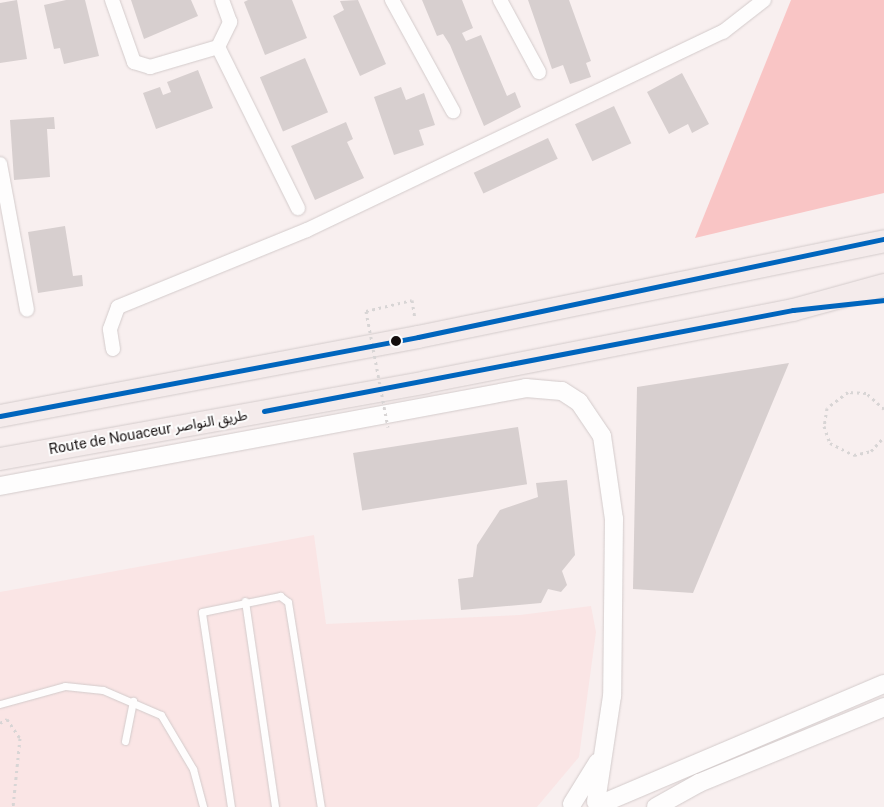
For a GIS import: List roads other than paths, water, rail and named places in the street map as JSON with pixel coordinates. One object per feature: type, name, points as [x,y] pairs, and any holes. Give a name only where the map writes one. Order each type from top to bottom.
[{"type":"highway","points":[[0,416],[881,241]]},
{"type":"highway","name":"Route de Nouaceur طريق النواصر","points":[[0,459],[793,310],[884,286]]},
{"type":"highway","points":[[793,310],[884,300]]},
{"type":"street","points":[[112,0],[128,52],[140,66],[218,47]]},
{"type":"street","points":[[218,47],[230,22],[222,0]]},
{"type":"street","points":[[392,0],[453,110]]},
{"type":"street","points":[[500,0],[539,72]]},
{"type":"street","points":[[113,349],[110,329],[118,307],[307,230],[723,32],[764,0]]},
{"type":"street","points":[[218,47],[298,208]]},
{"type":"street","points":[[0,164],[27,310]]},
{"type":"street","points":[[0,486],[526,388],[562,391],[579,402],[592,419],[608,461],[616,638],[601,758],[601,804]]},
{"type":"street","points":[[570,805],[601,804],[884,684]]},
{"type":"street","points":[[656,807],[699,783],[884,708]]},
{"type":"street","points":[[570,805],[601,758]]},
{"type":"lane","points":[[232,807],[201,617],[204,608],[280,596],[288,602],[321,807]]},
{"type":"lane","points":[[245,601],[275,807]]},
{"type":"lane","points":[[0,704],[40,689],[65,686],[103,690],[133,701],[161,715],[179,739],[203,807]]},
{"type":"lane","points":[[125,741],[133,701]]}]
